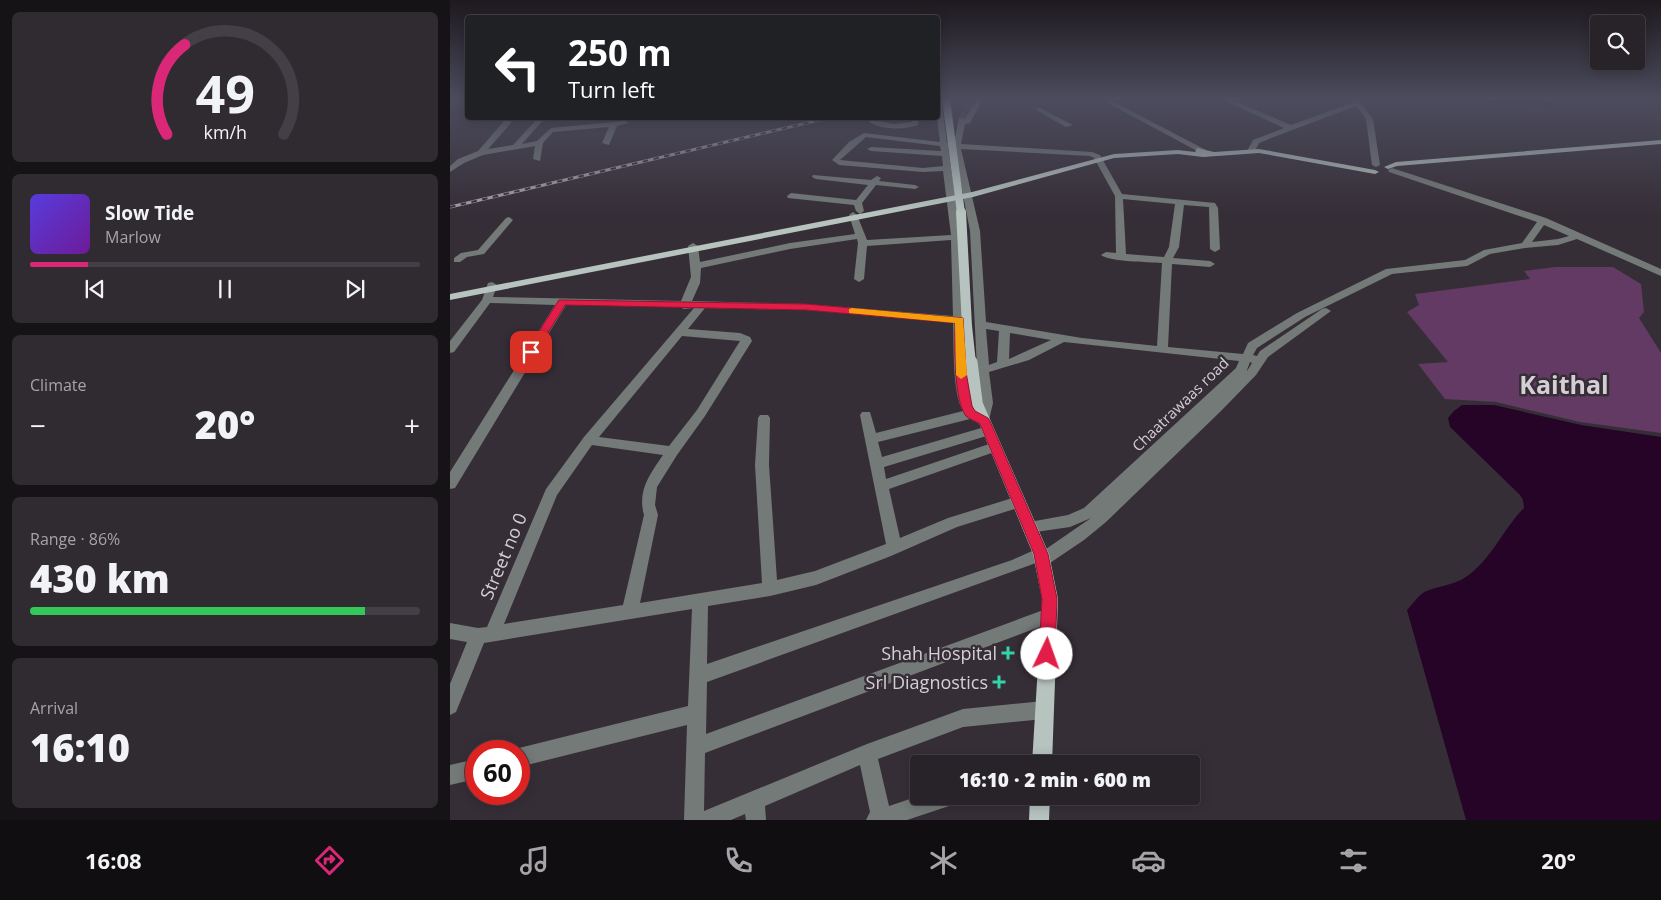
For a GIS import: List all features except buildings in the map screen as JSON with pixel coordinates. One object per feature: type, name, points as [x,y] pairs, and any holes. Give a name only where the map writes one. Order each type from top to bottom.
[{"type":"main road","points":[[948,137],[961,209],[968,326],[980,417],[1019,502],[1041,557],[1050,599],[1042,755]]},
{"type":"main road","points":[[450,295],[951,197],[1098,159],[1126,154],[1202,152],[1226,155],[1251,150],[1390,170],[1396,164],[1661,142]]},
{"type":"main road","points":[[1039,820],[1040,805]]},
{"type":"street","points":[[481,153],[495,137]]},
{"type":"street","points":[[516,146],[524,137]]},
{"type":"street","points":[[450,170],[461,161],[481,153],[538,143],[544,137]]},
{"type":"street","points":[[606,143],[608,137]]},
{"type":"street","points":[[856,137],[836,161],[923,170],[947,168]]},
{"type":"street","points":[[903,137],[945,149]]},
{"type":"street","points":[[944,137],[955,237],[961,372],[966,406],[980,417]]},
{"type":"street","points":[[876,464],[980,417],[987,403],[983,370],[975,231],[958,146],[959,137]]},
{"type":"street","points":[[1175,137],[1202,152]]},
{"type":"street","points":[[1251,150],[1256,142],[1268,137]]},
{"type":"street","points":[[1372,137],[1374,168]]},
{"type":"street","points":[[537,159],[538,143]]},
{"type":"street","points":[[872,149],[945,149],[958,146],[1085,153],[1098,159],[1119,196],[1121,257]]},
{"type":"street","points":[[859,279],[862,240],[857,215],[858,203],[886,167]]},
{"type":"street","points":[[1390,170],[1541,221],[1660,271]]},
{"type":"street","points":[[816,177],[914,187]]},
{"type":"street","points":[[792,196],[858,203]]},
{"type":"street","points":[[1119,196],[1213,206],[1215,250]]},
{"type":"street","points":[[1162,350],[1167,261],[1174,247],[1180,202]]},
{"type":"street","points":[[452,263],[464,255],[481,252],[509,220]]},
{"type":"street","points":[[1525,245],[1541,221]]},
{"type":"street","name":"Chaatrawaas road","points":[[1029,527],[1070,521],[1089,512],[1241,370],[1252,346],[1301,314],[1390,271],[1467,263],[1487,252],[1525,245],[1554,244],[1577,236]]},
{"type":"street","points":[[696,266],[790,246],[862,240],[955,237]]},
{"type":"street","points":[[684,306],[698,276],[694,248]]},
{"type":"street","points":[[1106,255],[1210,264]]},
{"type":"street","points":[[698,676],[1041,557],[1079,536],[1101,518],[1217,408],[1252,372],[1264,354],[1318,315],[1403,271]]},
{"type":"street","points":[[450,349],[487,300],[492,287]]},
{"type":"street","points":[[487,300],[684,306],[806,307],[960,320]]},
{"type":"street","points":[[450,484],[562,302]]},
{"type":"street","name":"Street no 0","points":[[450,706],[485,635],[550,493],[589,440],[701,306]]},
{"type":"street","points":[[981,325],[1063,338],[1260,360]]},
{"type":"street","points":[[1004,365],[1005,328]]},
{"type":"street","points":[[630,610],[650,516],[648,493],[650,486],[672,450],[701,413],[746,341],[746,339],[740,337],[680,332]]},
{"type":"street","points":[[983,370],[1004,365],[1050,347],[1063,338]]},
{"type":"street","points":[[866,416],[894,547]]},
{"type":"street","points":[[870,439],[980,417]]},
{"type":"street","points":[[764,418],[762,465],[770,589]]},
{"type":"street","points":[[589,440],[672,450]]},
{"type":"street","points":[[881,486],[995,447]]},
{"type":"street","points":[[450,631],[485,635],[630,610],[770,589],[816,578],[953,522],[1019,502]]},
{"type":"street","points":[[694,820],[700,599]]},
{"type":"street","points":[[696,747],[1049,616]]},
{"type":"street","points":[[707,820],[867,754],[963,718],[1044,710]]},
{"type":"street","points":[[530,755],[697,713]]},
{"type":"street","points":[[867,754],[880,819],[923,805]]},
{"type":"street","points":[[450,775],[465,771]]},
{"type":"street","points":[[754,800],[756,820]]},
{"type":"shaded area","points":[[1555,267],[1613,267],[1641,284],[1644,312],[1639,318],[1661,353],[1661,433],[1580,422],[1496,402],[1445,399],[1418,364],[1448,362],[1407,312],[1419,305],[1415,294],[1530,279],[1524,271]]},
{"type":"shaded area","points":[[1462,405],[1494,405],[1581,425],[1661,437],[1661,820],[1466,820],[1407,610],[1423,593],[1434,588],[1452,584],[1470,574],[1485,559],[1524,508],[1520,495],[1450,427],[1448,418]]},
{"type":"railway","points":[[450,207],[746,137]]},
{"type":"slow traffic","points":[[852,311],[960,320],[961,375]]},
{"type":"place","name":"Shah Hospital","points":[[1008,653]]},
{"type":"place","name":"Srl Diagnostics","points":[[999,682]]},
{"type":"district","name":"Kaithal","points":[[1564,384]]},
{"type":"route","points":[[531,352],[562,302],[806,307],[960,320],[961,372],[966,406],[971,414],[984,421],[1041,554],[1050,599],[1047,654]]}]
